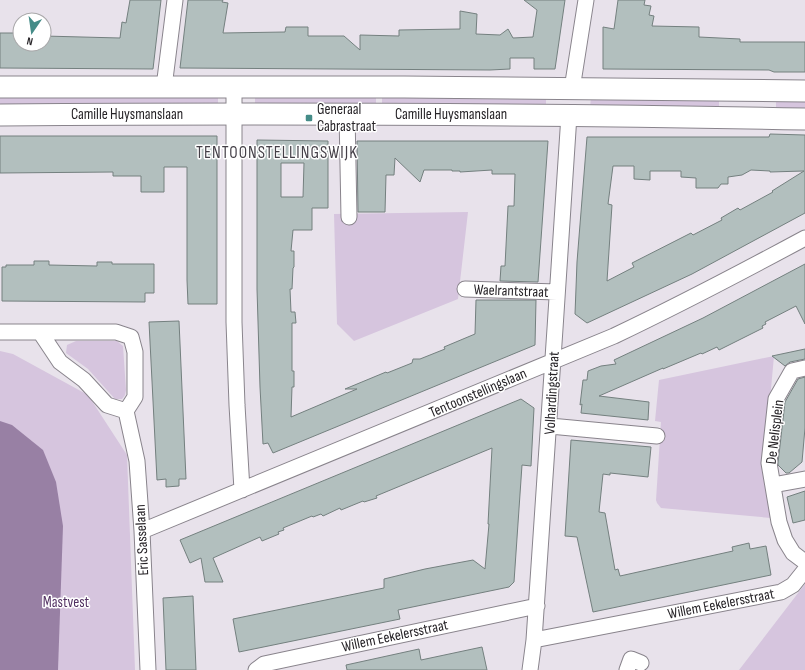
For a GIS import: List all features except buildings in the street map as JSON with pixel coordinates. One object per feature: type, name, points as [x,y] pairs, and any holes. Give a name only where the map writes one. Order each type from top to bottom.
[{"type":"street","points":[[164,87],[175,0]]},
{"type":"street","points":[[572,89],[586,0]]},
{"type":"street","name":"Camille Huysmanslaan","points":[[0,87],[404,87],[805,91]]},
{"type":"street","points":[[234,88],[234,322],[242,490]]},
{"type":"street","points":[[347,113],[349,217]]},
{"type":"street","name":"Camille Huysmanslaan","points":[[0,115],[347,113],[805,119]]},
{"type":"street","name":"Volhardingstraat","points":[[530,670],[537,606],[550,426],[569,115]]},
{"type":"street","name":"Tentoonstellingslaan","points":[[142,531],[614,336],[670,310],[805,238]]},
{"type":"street","name":"Waelrantstraat","points":[[465,289],[557,292]]},
{"type":"street","points":[[0,332],[40,332],[116,332],[131,337],[134,352],[135,397],[126,411],[107,405],[84,380],[60,362],[40,332]]},
{"type":"street","name":"De Nelisplein","points":[[805,368],[792,371],[776,399],[769,463],[774,485],[779,522],[785,540],[793,553],[805,562]]},
{"type":"street","name":"Eric Sasselaan","points":[[126,411],[137,461],[142,531],[148,670]]},
{"type":"street","points":[[550,426],[657,436]]},
{"type":"street","name":"De Nelisplein","points":[[774,485],[805,479]]},
{"type":"street","name":"Willem Eekelersstraat","points":[[534,640],[781,592],[793,585],[805,570]]},
{"type":"street","name":"Willem Eekelersstraat","points":[[256,670],[264,664],[537,606]]},
{"type":"street","points":[[627,670],[631,659],[641,663]]},
{"type":"green space","points":[[0,95],[218,96],[218,109],[0,109]]},
{"type":"green space","points":[[255,96],[376,96],[376,109],[255,109]]},
{"type":"green space","points":[[382,96],[546,96],[546,109],[382,109]]},
{"type":"green space","points":[[591,96],[719,97],[719,109],[590,109]]},
{"type":"green space","points":[[776,97],[805,97],[805,110],[776,110]]},
{"type":"green space","points":[[468,212],[458,299],[354,341],[337,324],[334,214]]},
{"type":"green space","points":[[76,341],[117,341],[123,346],[126,390],[122,399],[115,399],[88,369],[66,353],[67,345]]},
{"type":"green space","name":"Mastvest","points":[[0,351],[13,354],[88,395],[127,455],[135,670],[0,670]]},
{"type":"green space","points":[[774,356],[763,476],[771,518],[661,508],[656,500],[661,422],[655,421],[659,380]]},
{"type":"green space","points":[[805,584],[805,670],[739,670]]},
{"type":"shaded area","points":[[0,421],[12,425],[43,450],[56,482],[63,526],[58,670],[0,670]]},
{"type":"place","name":"Generaal Cabrastraat","points":[[309,118]]},
{"type":"district","name":"TENTOONSTELLINGSWIJK","points":[[277,153]]}]
